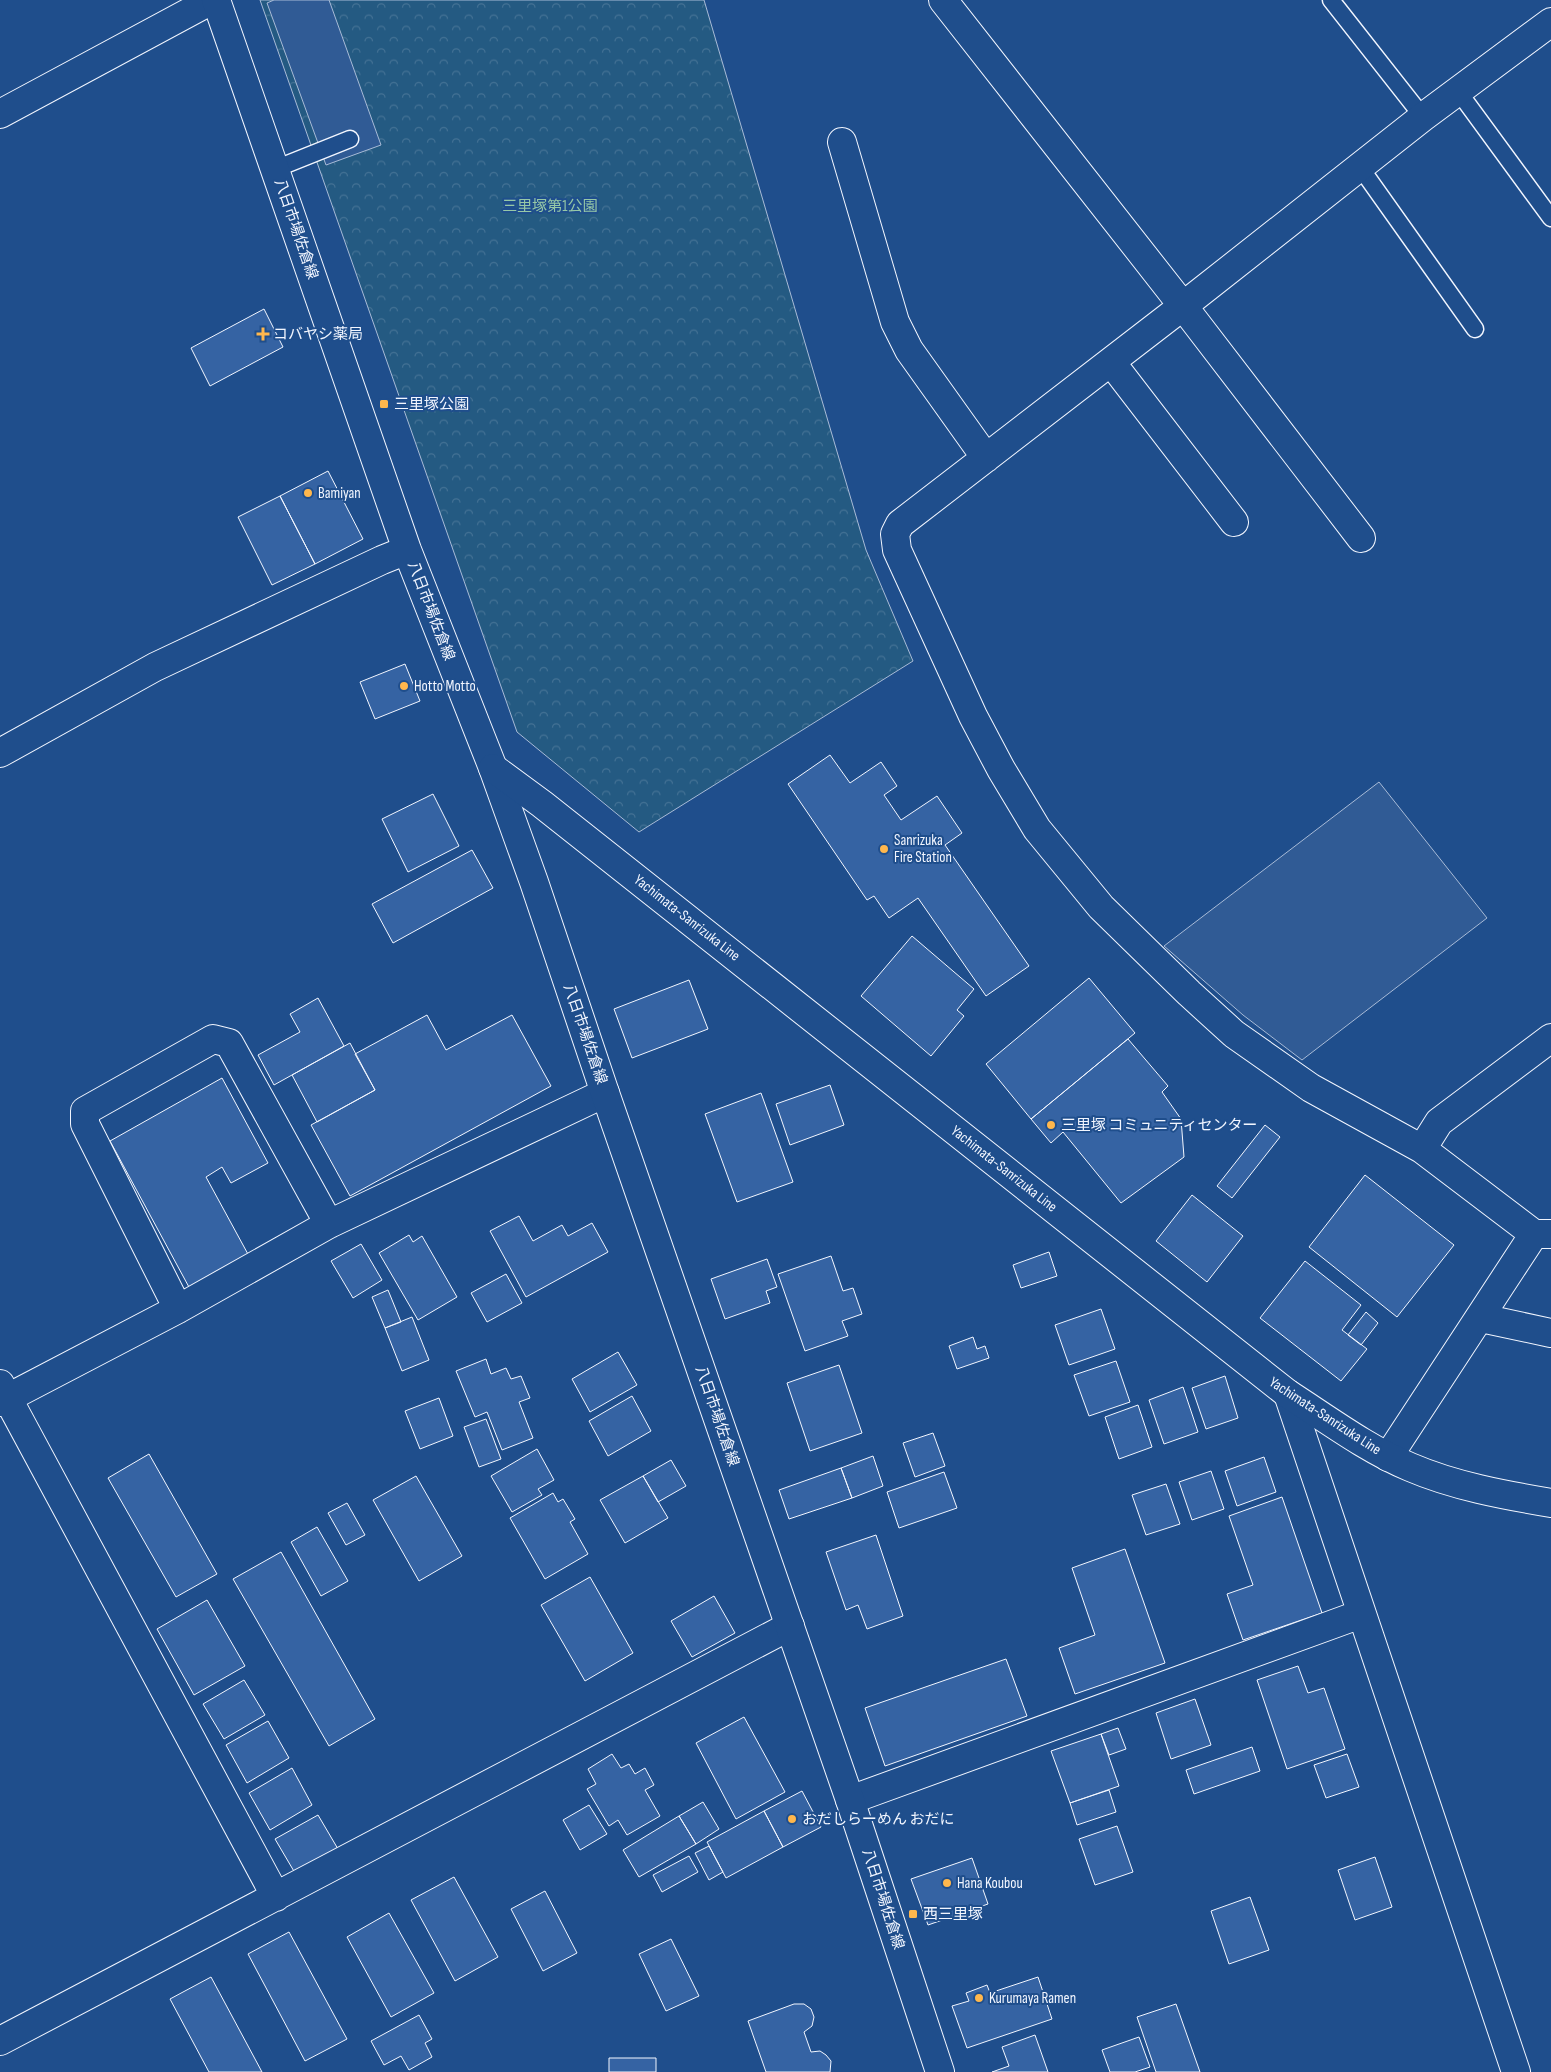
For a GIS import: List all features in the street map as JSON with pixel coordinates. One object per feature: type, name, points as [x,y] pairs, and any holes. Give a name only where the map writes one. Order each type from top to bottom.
[{"type":"street","points":[[0,114],[212,0]]},
{"type":"street","name":"八日市場佐倉線","points":[[216,0],[407,550],[492,768],[534,882],[850,1800],[940,2072]]},
{"type":"street","points":[[943,0],[1183,306],[1361,538]]},
{"type":"street","points":[[1388,1457],[1481,1318],[1543,1234],[1422,1149],[1311,1088],[1234,1034],[1189,993],[1102,907],[1038,830],[1001,769],[978,725],[897,550],[895,534],[900,524],[1183,306],[1423,117],[1551,22]]},
{"type":"street","points":[[842,142],[895,322],[909,350],[986,458]]},
{"type":"street","points":[[1111,362],[1234,522]]},
{"type":"street","points":[[0,753],[155,667],[407,550]]},
{"type":"street","name":"Yachimata-Sanrizuka Line","points":[[492,768],[565,822],[1288,1394],[1388,1457],[1411,1468],[1456,1482],[1516,1497],[1551,1503]]},
{"type":"street","points":[[1422,1149],[1439,1122],[1551,1038]]},
{"type":"street","points":[[178,1309],[85,1124],[85,1111],[213,1039],[229,1043],[329,1224]]},
{"type":"street","points":[[276,1897],[3,1394],[178,1309],[329,1224],[605,1092]]},
{"type":"street","points":[[1481,1318],[1551,1333]]},
{"type":"street","points":[[1288,1394],[1516,2072]]},
{"type":"street","points":[[850,1800],[1361,1614]]},
{"type":"street","points":[[0,2041],[790,1626]]},
{"type":"lane","points":[[1331,0],[1423,117]]},
{"type":"lane","points":[[1458,91],[1551,218]]},
{"type":"lane","points":[[275,169],[350,139]]},
{"type":"lane","points":[[1360,167],[1475,330]]},
{"type":"green space","name":"三里塚第1公園","points":[[260,0],[704,0],[866,550],[913,661],[639,832],[517,732]]},
{"type":"shaded area","points":[[274,0],[329,0],[381,145],[326,165],[267,3]]},
{"type":"shaded area","points":[[1379,782],[1487,918],[1302,1060],[1243,1015],[1164,946]]},
{"type":"building","points":[[264,309],[283,347],[210,386],[191,348]]},
{"type":"building","points":[[328,471],[363,539],[315,564],[280,496]]},
{"type":"building","points":[[280,496],[315,564],[272,585],[238,517]]},
{"type":"building","points":[[405,664],[420,701],[375,719],[360,682]]},
{"type":"building","points":[[830,755],[850,783],[881,762],[897,786],[884,795],[901,820],[937,796],[962,833],[945,845],[1029,966],[986,996],[918,898],[889,918],[874,896],[867,900],[788,784]]},
{"type":"building","points":[[433,794],[459,846],[408,872],[382,819]]},
{"type":"building","points":[[472,850],[493,888],[393,943],[372,904]]},
{"type":"building","points":[[912,936],[974,989],[957,1010],[964,1016],[931,1056],[861,996]]},
{"type":"building","points":[[1089,978],[1135,1033],[1031,1119],[986,1064]]},
{"type":"building","points":[[689,980],[708,1029],[632,1058],[614,1009]]},
{"type":"building","points":[[318,998],[344,1046],[274,1085],[258,1055],[300,1032],[290,1014]]},
{"type":"building","points":[[427,1015],[446,1050],[512,1015],[551,1086],[350,1196],[311,1125],[375,1090],[355,1054]]},
{"type":"building","points":[[1128,1039],[1168,1086],[1162,1092],[1181,1119],[1184,1157],[1121,1203],[1063,1132],[1051,1143],[1031,1119]]},
{"type":"building","points":[[350,1043],[375,1090],[317,1122],[292,1075]]},
{"type":"building","points":[[222,1078],[268,1163],[231,1183],[222,1167],[206,1177],[249,1256],[190,1289],[110,1141]]},
{"type":"building","points":[[830,1085],[844,1125],[790,1145],[776,1104]]},
{"type":"building","points":[[761,1093],[793,1182],[737,1202],[705,1114]]},
{"type":"building","points":[[1265,1125],[1280,1137],[1232,1198],[1217,1186]]},
{"type":"building","points":[[1365,1175],[1454,1245],[1397,1317],[1309,1247]]},
{"type":"building","points":[[1192,1195],[1243,1236],[1207,1282],[1156,1241]]},
{"type":"building","points":[[519,1216],[533,1241],[562,1225],[568,1236],[592,1223],[608,1252],[526,1297],[490,1231]]},
{"type":"building","points":[[409,1235],[413,1242],[422,1236],[457,1297],[418,1320],[379,1253]]},
{"type":"building","points":[[361,1244],[382,1280],[353,1298],[331,1261]]},
{"type":"building","points":[[1049,1252],[1057,1276],[1021,1288],[1013,1265]]},
{"type":"building","points":[[831,1256],[843,1291],[853,1288],[862,1314],[842,1321],[848,1336],[805,1351],[778,1274]]},
{"type":"building","points":[[767,1259],[777,1287],[766,1291],[770,1303],[725,1319],[711,1279]]},
{"type":"building","points":[[1305,1261],[1361,1305],[1342,1330],[1367,1349],[1341,1381],[1260,1318]]},
{"type":"building","points":[[506,1274],[522,1303],[487,1322],[471,1293]]},
{"type":"building","points":[[388,1290],[401,1322],[385,1328],[372,1297]]},
{"type":"building","points":[[1101,1309],[1115,1349],[1069,1365],[1055,1325]]},
{"type":"building","points":[[1366,1312],[1378,1323],[1361,1345],[1348,1335]]},
{"type":"building","points":[[412,1317],[429,1360],[402,1371],[385,1328]]},
{"type":"building","points":[[973,1337],[977,1349],[985,1346],[989,1358],[957,1369],[949,1346]]},
{"type":"building","points":[[618,1352],[637,1385],[590,1412],[572,1379]]},
{"type":"building","points":[[486,1359],[491,1374],[506,1368],[511,1379],[521,1376],[530,1398],[519,1402],[533,1438],[502,1450],[487,1412],[475,1417],[456,1371]]},
{"type":"building","points":[[1116,1361],[1130,1402],[1089,1416],[1074,1375]]},
{"type":"building","points":[[839,1365],[862,1433],[810,1451],[787,1383]]},
{"type":"building","points":[[1225,1376],[1238,1418],[1206,1429],[1192,1388]]},
{"type":"building","points":[[1183,1387],[1198,1432],[1164,1444],[1149,1400]]},
{"type":"building","points":[[632,1396],[651,1431],[608,1456],[589,1421]]},
{"type":"building","points":[[439,1398],[453,1436],[420,1449],[405,1411]]},
{"type":"building","points":[[1138,1405],[1152,1447],[1119,1459],[1105,1417]]},
{"type":"building","points":[[486,1419],[501,1459],[479,1467],[464,1427]]},
{"type":"building","points":[[933,1433],[945,1466],[915,1477],[903,1443]]},
{"type":"building","points":[[537,1449],[554,1480],[538,1489],[542,1495],[512,1512],[491,1476]]},
{"type":"building","points":[[149,1454],[217,1574],[176,1597],[108,1478]]},
{"type":"building","points":[[873,1456],[883,1486],[852,1498],[841,1468]]},
{"type":"building","points":[[1264,1457],[1276,1492],[1237,1506],[1225,1471]]},
{"type":"building","points":[[671,1460],[686,1486],[658,1502],[643,1476]]},
{"type":"building","points":[[841,1468],[852,1498],[789,1519],[779,1490]]},
{"type":"building","points":[[1211,1471],[1224,1509],[1192,1520],[1179,1482]]},
{"type":"building","points":[[944,1472],[957,1508],[899,1528],[887,1492]]},
{"type":"building","points":[[416,1476],[462,1556],[419,1581],[373,1500]]},
{"type":"building","points":[[643,1476],[668,1518],[625,1543],[600,1500]]},
{"type":"building","points":[[1166,1484],[1180,1524],[1146,1535],[1132,1495]]},
{"type":"building","points":[[553,1493],[558,1502],[563,1499],[575,1519],[570,1522],[588,1554],[545,1579],[510,1518]]},
{"type":"building","points":[[1282,1497],[1322,1613],[1243,1640],[1227,1594],[1253,1585],[1229,1516]]},
{"type":"building","points":[[347,1503],[365,1535],[346,1545],[328,1513]]},
{"type":"building","points":[[317,1527],[348,1581],[321,1596],[291,1542]]},
{"type":"building","points":[[876,1535],[903,1616],[867,1629],[858,1605],[846,1610],[826,1552]]},
{"type":"building","points":[[1125,1549],[1165,1663],[1075,1694],[1059,1648],[1095,1635],[1072,1568]]},
{"type":"building","points":[[281,1552],[375,1719],[329,1746],[233,1579]]},
{"type":"building","points":[[590,1577],[633,1653],[585,1681],[541,1605]]},
{"type":"building","points":[[714,1596],[735,1633],[692,1657],[671,1621]]},
{"type":"building","points":[[207,1600],[245,1666],[194,1695],[157,1629]]},
{"type":"building","points":[[1006,1659],[1027,1716],[885,1766],[865,1708]]},
{"type":"building","points":[[1298,1666],[1308,1693],[1324,1688],[1345,1749],[1287,1769],[1257,1680]]},
{"type":"building","points":[[244,1680],[265,1715],[224,1739],[203,1704]]},
{"type":"building","points":[[1195,1699],[1211,1745],[1171,1759],[1156,1713]]},
{"type":"building","points":[[744,1717],[785,1792],[736,1819],[696,1743]]},
{"type":"building","points":[[268,1721],[289,1758],[247,1783],[226,1745]]},
{"type":"building","points":[[1118,1728],[1126,1749],[1109,1755],[1101,1734]]},
{"type":"building","points":[[1101,1734],[1119,1786],[1070,1803],[1051,1751]]},
{"type":"building","points":[[1252,1747],[1260,1771],[1194,1794],[1186,1770]]},
{"type":"building","points":[[612,1754],[621,1768],[629,1764],[635,1774],[645,1768],[654,1785],[645,1790],[660,1816],[627,1835],[618,1820],[609,1826],[587,1789],[596,1784],[588,1769]]},
{"type":"building","points":[[1347,1754],[1359,1787],[1326,1798],[1314,1765]]},
{"type":"building","points":[[292,1768],[312,1805],[270,1830],[249,1793]]},
{"type":"building","points":[[1109,1790],[1116,1812],[1077,1825],[1070,1803]]},
{"type":"building","name":"おだしらーめん おだに","points":[[802,1791],[821,1827],[783,1847],[764,1811]]},
{"type":"building","points":[[703,1802],[719,1829],[696,1844],[679,1816]]},
{"type":"building","points":[[589,1805],[607,1834],[580,1850],[563,1820]]},
{"type":"building","points":[[764,1811],[783,1847],[726,1878],[707,1842]]},
{"type":"building","points":[[318,1815],[338,1849],[295,1873],[275,1839]]},
{"type":"building","points":[[679,1816],[696,1844],[639,1877],[623,1850]]},
{"type":"building","points":[[1117,1826],[1133,1872],[1095,1885],[1079,1839]]},
{"type":"building","points":[[709,1846],[723,1872],[709,1880],[695,1853]]},
{"type":"building","points":[[689,1856],[698,1872],[662,1892],[653,1875]]},
{"type":"building","points":[[1375,1857],[1392,1907],[1355,1920],[1338,1870]]},
{"type":"building","points":[[972,1858],[988,1904],[928,1925],[911,1879]]},
{"type":"building","points":[[454,1877],[498,1957],[455,1981],[411,1900]]},
{"type":"building","points":[[545,1891],[577,1953],[543,1971],[511,1909]]},
{"type":"building","points":[[1250,1897],[1269,1950],[1229,1964],[1211,1911]]},
{"type":"building","points":[[389,1913],[434,1993],[391,2017],[347,1937]]},
{"type":"building","points":[[289,1932],[347,2039],[305,2061],[248,1954]]},
{"type":"building","points":[[671,1939],[699,1996],[666,2011],[639,1954]]},
{"type":"building","points":[[211,1977],[262,2072],[209,2072],[170,1999]]},
{"type":"building","points":[[1038,1977],[1052,2019],[967,2048],[952,2006],[969,2001],[966,1993],[987,1985],[990,1993]]},
{"type":"building","points":[[794,2004],[804,2004],[811,2009],[814,2017],[812,2026],[804,2032],[811,2052],[820,2051],[831,2061],[830,2072],[766,2072],[748,2021]]},
{"type":"building","points":[[1176,2004],[1200,2072],[1156,2072],[1137,2017]]},
{"type":"building","points":[[419,2015],[432,2039],[425,2043],[432,2057],[409,2070],[401,2056],[384,2065],[371,2041]]},
{"type":"building","points":[[1035,2035],[1048,2072],[992,2072],[1009,2066],[1002,2047]]},
{"type":"building","points":[[1139,2037],[1150,2067],[1135,2072],[1110,2072],[1102,2050]]},
{"type":"building","points":[[609,2058],[656,2058],[656,2072],[609,2072]]},
{"type":"place","name":"コバヤシ薬局","points":[[263,334]]},
{"type":"place","name":"三里塚公園","points":[[384,404]]},
{"type":"place","name":"Bamiyan","points":[[308,493]]},
{"type":"place","name":"Hotto Motto","points":[[404,686]]},
{"type":"place","name":"Sanrizuka Fire Station","points":[[884,849]]},
{"type":"place","name":"三里塚 コミュニティセンター","points":[[1051,1125]]},
{"type":"place","name":"おだしらーめん おだに","points":[[792,1819]]},
{"type":"place","name":"Hana Koubou","points":[[947,1883]]},
{"type":"place","name":"西三里塚","points":[[913,1914]]},
{"type":"place","name":"Kurumaya Ramen","points":[[979,1998]]}]
